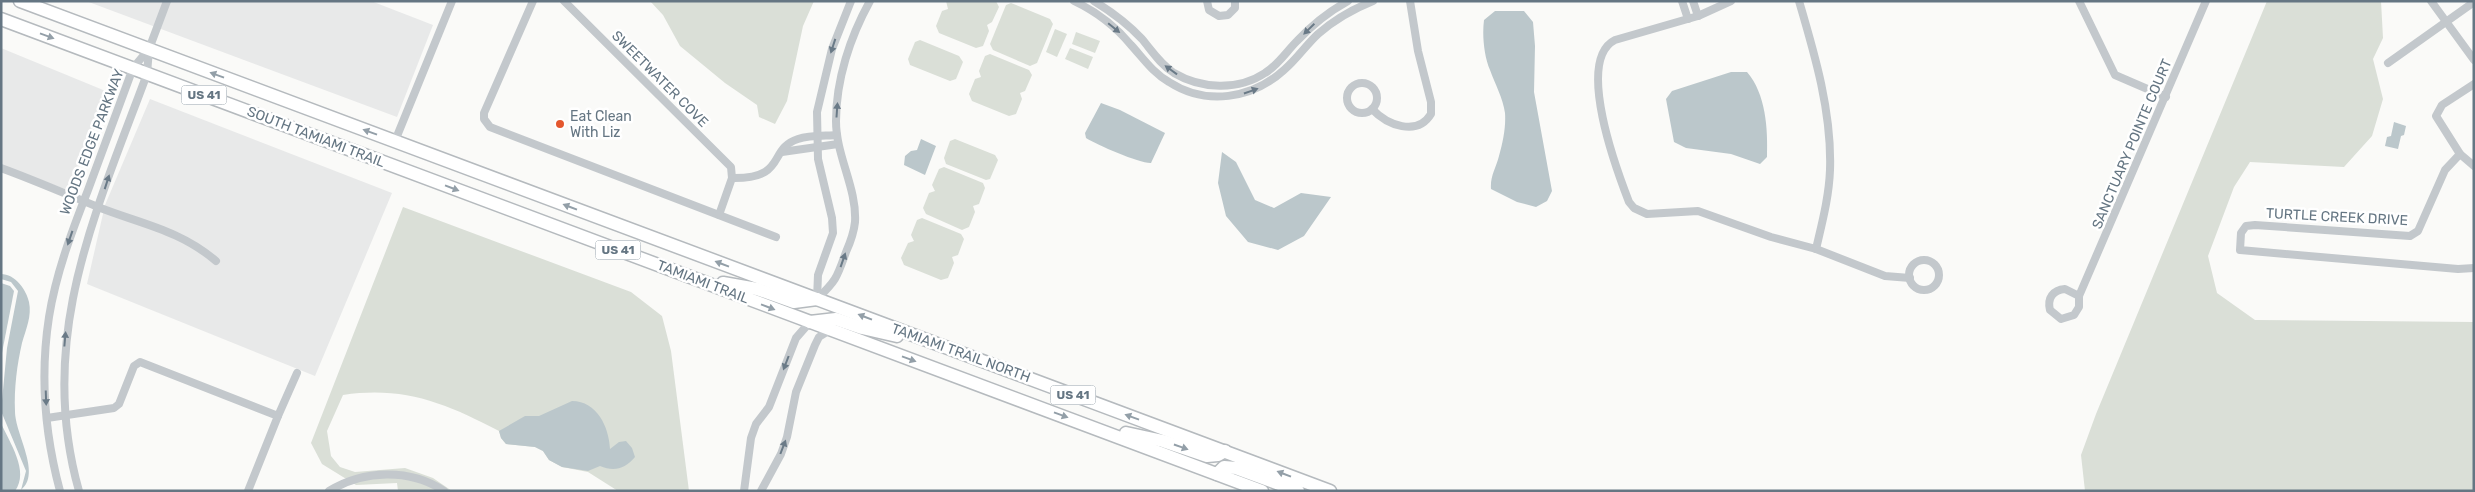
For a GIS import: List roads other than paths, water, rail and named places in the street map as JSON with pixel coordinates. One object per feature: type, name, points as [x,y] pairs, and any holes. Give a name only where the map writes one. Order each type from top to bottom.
[{"type":"main road","name":"SOUTH TAMIAMI TRAIL","points":[[20,1],[415,149]]},
{"type":"main road","name":"SOUTH TAMIAMI TRAIL","points":[[1,19],[407,171]]},
{"type":"main road","name":"TAMIAMI TRAIL","points":[[415,149],[817,299]]},
{"type":"main road","name":"TAMIAMI TRAIL","points":[[407,171],[830,330]]},
{"type":"main road","points":[[694,278],[757,289],[794,302],[817,299]]},
{"type":"main road","name":"TAMIAMI TRAIL NORTH","points":[[817,299],[1330,491]]},
{"type":"main road","points":[[810,322],[836,319],[862,328],[944,347]]},
{"type":"main road","name":"TAMIAMI TRAIL NORTH","points":[[830,330],[1262,491]]},
{"type":"main road","points":[[1082,423],[1163,441],[1207,456],[1214,456],[1225,451]]},
{"type":"main road","points":[[1217,474],[1224,467],[1236,468],[1298,491]]},
{"type":"street","points":[[150,50],[167,1]]},
{"type":"street","points":[[395,141],[452,1]]},
{"type":"street","points":[[533,1],[484,113],[484,119],[490,127],[776,237]]},
{"type":"street","name":"SWEETWATER COVE","points":[[564,1],[731,167],[732,178]]},
{"type":"street","points":[[817,299],[818,275],[833,233],[832,218],[817,148],[817,112],[826,71],[841,22],[852,1]]},
{"type":"street","points":[[817,299],[836,282],[854,224],[851,190],[838,144],[836,108],[843,69],[858,22],[870,1]]},
{"type":"street","points":[[1094,1],[1110,10],[1127,25],[1173,72],[1197,83],[1212,86],[1240,84],[1266,73],[1312,26],[1348,1]]},
{"type":"street","points":[[1207,1],[1209,10],[1219,16],[1228,15],[1235,8],[1235,1]]},
{"type":"street","points":[[1076,2],[1120,33],[1150,67],[1167,81],[1186,91],[1212,97],[1234,96],[1265,86],[1286,69],[1328,27],[1343,16],[1373,1]]},
{"type":"street","points":[[1372,109],[1384,119],[1409,128],[1424,123],[1431,114],[1432,108],[1418,52],[1410,1]]},
{"type":"street","points":[[1682,1],[1688,19]]},
{"type":"street","points":[[1693,1],[1698,16]]},
{"type":"street","points":[[1731,1],[1698,16],[1615,40],[1604,49],[1600,58],[1600,98],[1604,125],[1629,202],[1634,208],[1647,214],[1698,211],[1771,237],[1816,249],[1885,276],[1910,278]]},
{"type":"street","points":[[1799,1],[1817,69],[1828,125],[1828,190],[1816,249]]},
{"type":"street","points":[[2079,1],[2115,75],[2166,97]]},
{"type":"street","name":"SANCTUARY POINTE COURT","points":[[2079,296],[2206,1]]},
{"type":"street","points":[[2430,1],[2474,60]]},
{"type":"street","points":[[2388,63],[2474,2]]},
{"type":"street","name":"WOODS EDGE PARKWAY","points":[[60,491],[47,418],[45,371],[49,317],[64,255],[133,68],[150,50]]},
{"type":"street","name":"WOODS EDGE PARKWAY","points":[[79,491],[68,446],[64,414],[63,361],[70,306],[83,256],[147,74],[150,50]]},
{"type":"street","points":[[2474,84],[2442,105],[2437,111],[2438,120],[2460,154],[2474,166]]},
{"type":"street","points":[[719,215],[732,178],[759,177],[771,169],[788,144],[798,139],[837,135]]},
{"type":"street","points":[[782,152],[838,144]]},
{"type":"street","name":"TURTLE CREEK DRIVE","points":[[2460,154],[2444,170],[2418,231],[2410,236],[2255,225],[2246,226],[2241,233],[2240,250],[2458,269],[2474,268]]},
{"type":"street","points":[[1,168],[84,200],[99,208],[149,223],[198,246],[216,261]]},
{"type":"street","points":[[2065,289],[2079,296],[2077,311],[2070,318],[2061,319],[2050,310],[2049,300],[2055,292],[2065,289]]},
{"type":"street","points":[[744,491],[751,438],[756,424],[769,407],[796,338],[810,322]]},
{"type":"street","points":[[761,491],[781,454],[796,392],[815,345],[819,337],[830,330]]},
{"type":"street","points":[[47,418],[114,408],[119,404],[134,366],[140,362],[278,416]]},
{"type":"street","points":[[248,491],[297,372]]},
{"type":"street","points":[[329,491],[360,478],[382,474],[407,477],[426,482],[444,491]]},
{"type":"place","name":"Eat Clean With Liz","points":[[560,124]]}]
